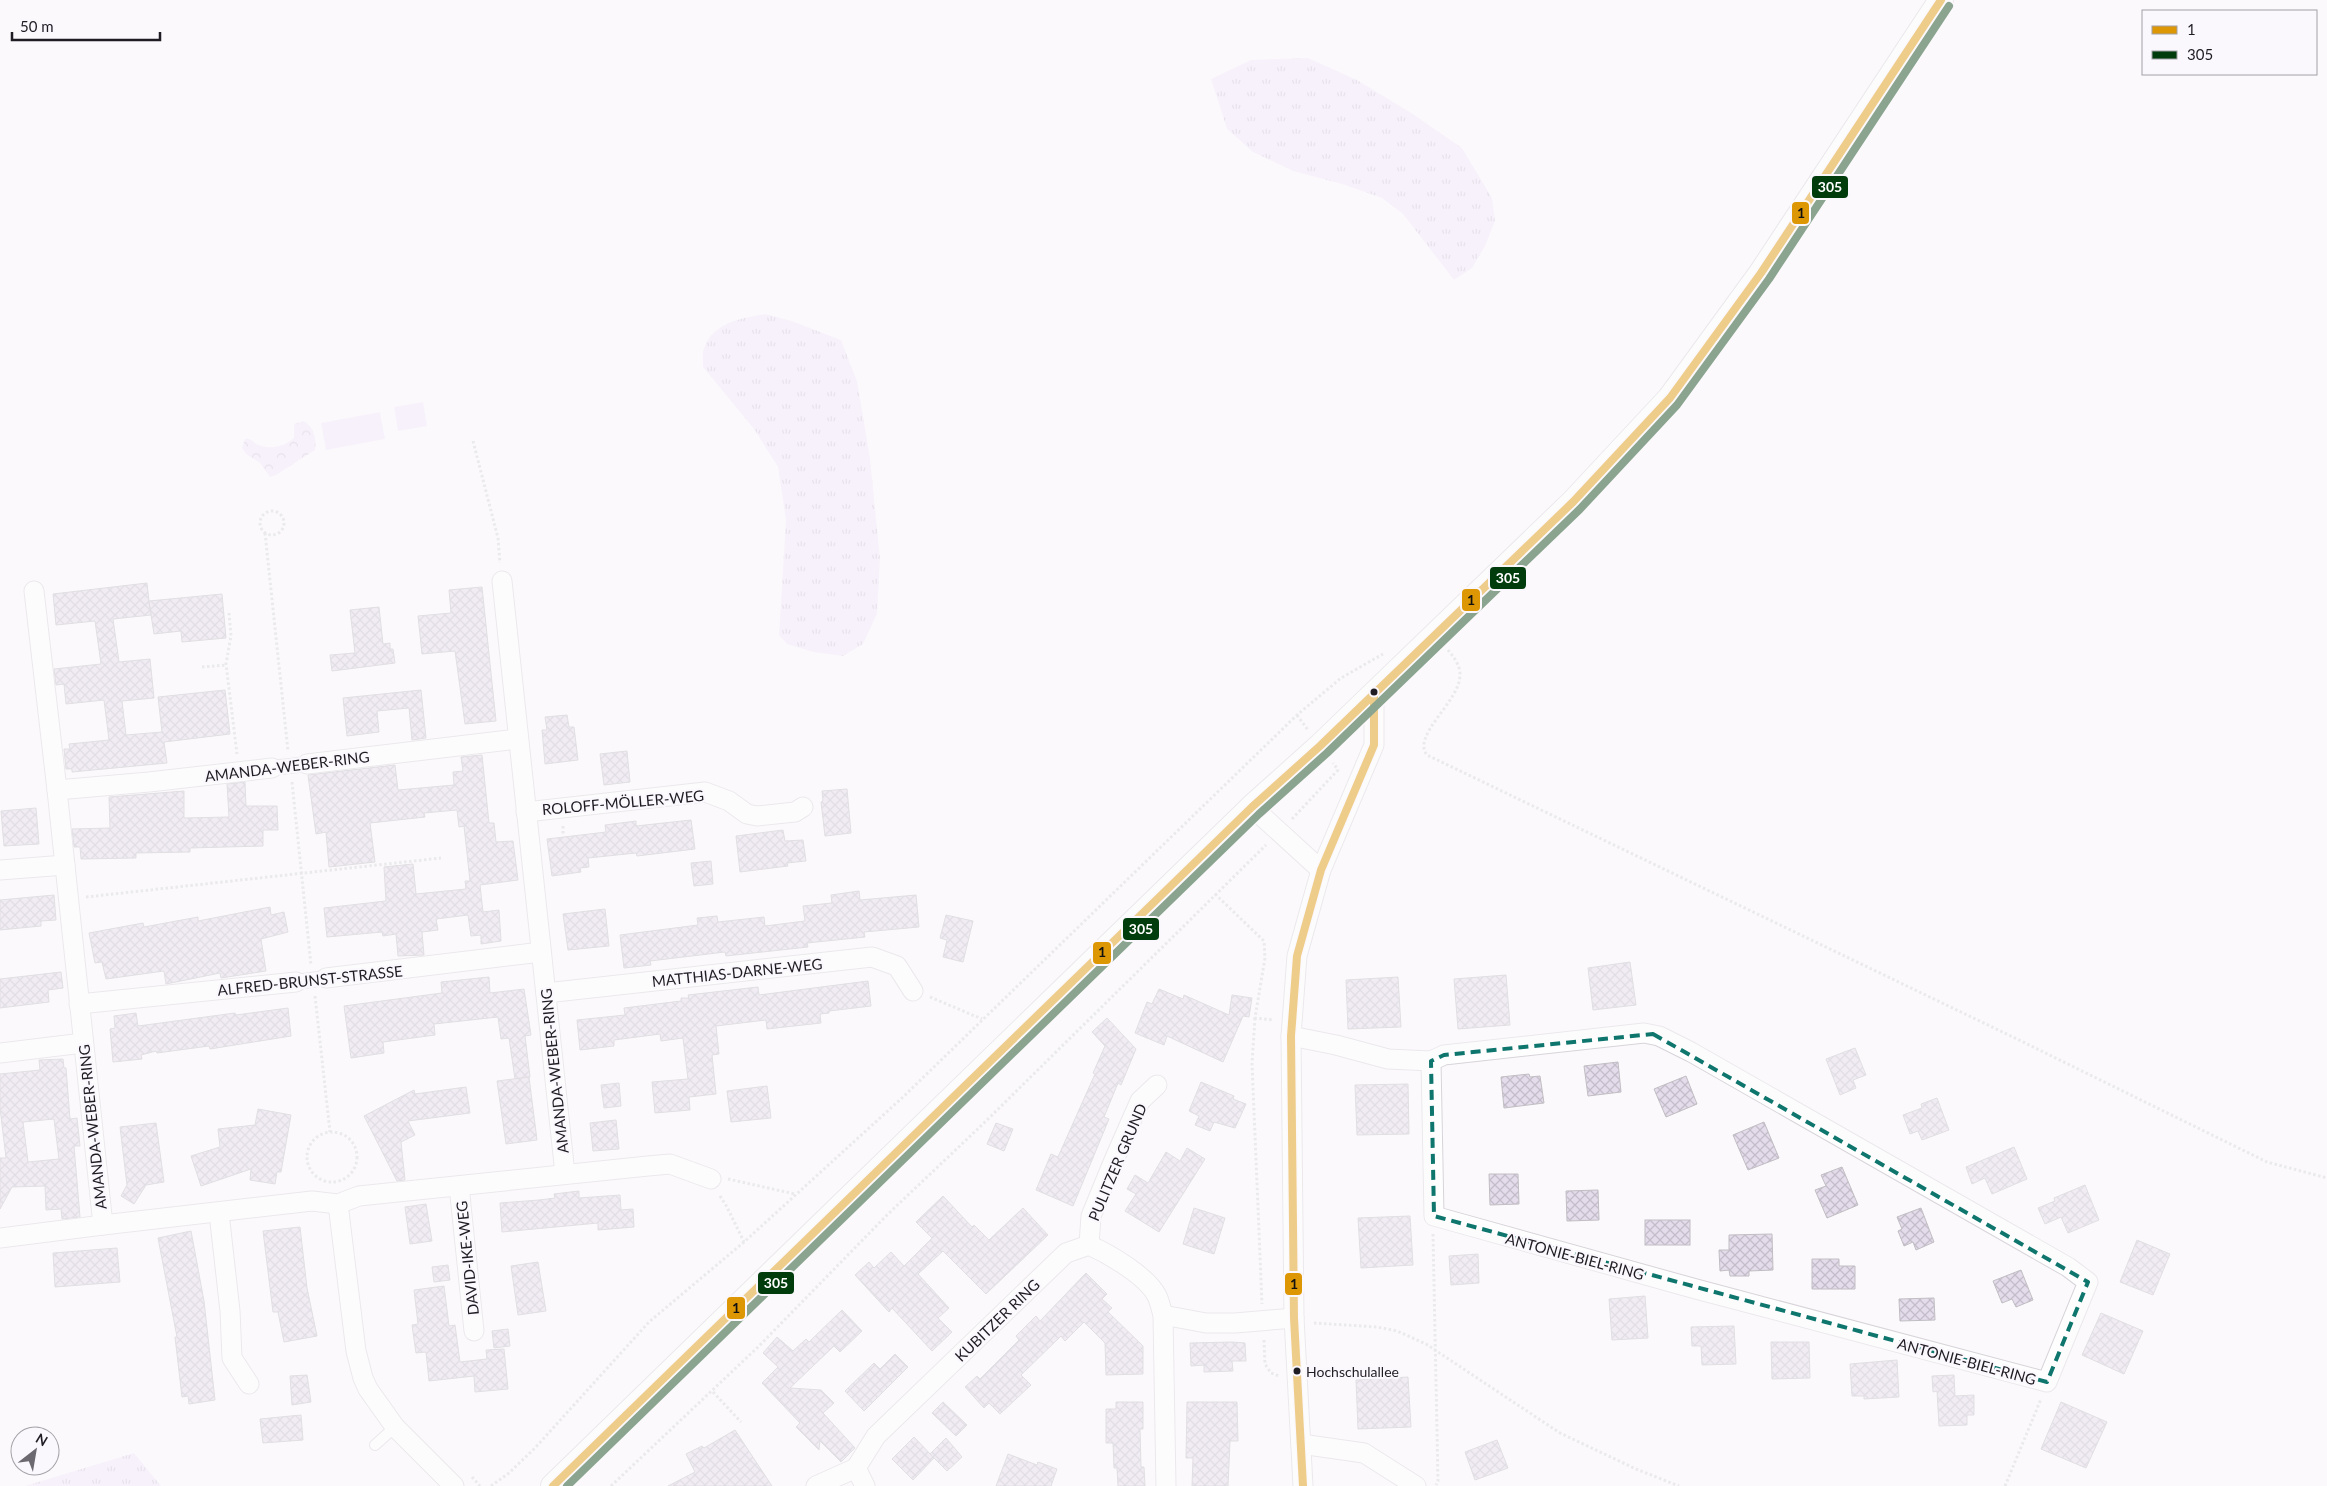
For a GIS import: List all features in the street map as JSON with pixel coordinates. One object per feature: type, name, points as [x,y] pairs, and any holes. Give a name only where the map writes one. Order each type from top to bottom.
[{"type":"street","points":[[553,1486],[1252,807],[1320,746],[1572,502],[1670,398],[1761,273],[1941,0]]},
{"type":"street","name":"AMANDA-WEBER-RING","points":[[0,1238],[312,1201],[338,1204],[359,1196],[565,1174],[502,581]]},
{"type":"street","name":"AMANDA-WEBER-RING","points":[[34,591],[103,1225]]},
{"type":"street","points":[[1303,1486],[1294,1318],[1291,1030],[1297,956],[1321,870],[1374,745],[1374,692]]},
{"type":"street","name":"AMANDA-WEBER-RING","points":[[57,790],[238,772],[518,740]]},
{"type":"street","name":"ROLOFF-MÖLLER-WEG","points":[[526,812],[705,792],[729,801],[747,814],[757,816],[795,812],[803,808]]},
{"type":"street","points":[[1252,807],[1278,833],[1321,870]]},
{"type":"street","points":[[0,870],[65,865]]},
{"type":"street","name":"ALFRED-BRUNST-STRASSE","points":[[79,1004],[312,980],[541,952]]},
{"type":"street","name":"MATTHIAS-DARNE-WEG","points":[[546,993],[872,957],[897,966],[913,991]]},
{"type":"street","name":"ANTONIE-BIEL-RING","points":[[1291,1030],[1388,1059],[1431,1061],[1444,1055],[1644,1033],[1659,1036],[2059,1263],[2088,1282],[2047,1382],[1705,1291],[1434,1216]]},
{"type":"street","points":[[0,1053],[83,1044]]},
{"type":"street","points":[[1431,1061],[1434,1216]]},
{"type":"street","name":"PULITZER GRUND","points":[[1089,1245],[1091,1216],[1110,1169],[1140,1101],[1157,1085]]},
{"type":"street","points":[[565,1174],[670,1164],[710,1179]]},
{"type":"street","name":"DAVID-IKE-WEG","points":[[459,1186],[474,1331]]},
{"type":"street","points":[[338,1204],[358,1365],[368,1389],[395,1427],[461,1480]]},
{"type":"street","points":[[219,1213],[230,1311],[232,1358],[249,1384]]},
{"type":"street","points":[[1089,1245],[1111,1256],[1138,1275],[1156,1295],[1163,1315],[1166,1486]]},
{"type":"street","name":"KUBITZER RING","points":[[856,1468],[876,1436],[1066,1253],[1089,1245]]},
{"type":"street","points":[[1163,1315],[1206,1323],[1234,1323],[1294,1318]]},
{"type":"street","points":[[1301,1444],[1364,1453],[1416,1486]]},
{"type":"street","points":[[816,1486],[856,1468],[864,1486]]},
{"type":"lane","points":[[375,1445],[395,1427]]},
{"type":"path","points":[[473,441],[498,538],[502,581]]},
{"type":"path","points":[[265,533],[272,535],[279,532],[283,525],[281,514],[270,511],[262,515],[259,522],[265,533],[330,1132]]},
{"type":"path","points":[[229,612],[231,636],[227,665],[238,772]]},
{"type":"path","points":[[1436,633],[1458,665],[1460,674],[1453,699],[1429,731],[1423,744],[1423,750],[1427,755],[2000,1030],[2267,1162],[2327,1178]]},
{"type":"path","points":[[491,1486],[509,1473],[535,1448],[649,1322],[744,1242],[903,1097],[1297,715],[1341,678],[1386,652]]},
{"type":"path","points":[[202,667],[227,665]]},
{"type":"path","points":[[611,1486],[713,1392],[875,1227],[984,1123],[1278,833]]},
{"type":"path","points":[[68,898],[441,858]]},
{"type":"path","points":[[1215,894],[1264,941],[1265,958],[1255,1018],[1253,1073],[1265,1364],[1271,1373],[1286,1377],[1288,1391],[1297,1392]]},
{"type":"path","points":[[913,991],[936,998],[982,1019]]},
{"type":"path","points":[[1255,1018],[1277,1020],[1291,1030]]},
{"type":"path","points":[[330,1132],[346,1136],[356,1149],[357,1158],[352,1173],[339,1182],[330,1183],[315,1176],[307,1162],[310,1145],[322,1134],[330,1132]]},
{"type":"path","points":[[710,1179],[736,1180],[796,1194]]},
{"type":"path","points":[[710,1179],[727,1207],[744,1242]]},
{"type":"path","points":[[1434,1216],[1438,1481],[1435,1486]]},
{"type":"path","points":[[1314,1323],[1376,1327],[1397,1331],[1436,1349],[1560,1433],[1636,1469],[1679,1486]]},
{"type":"path","points":[[2005,1486],[2047,1382]]},
{"type":"path","points":[[713,1392],[741,1422]]},
{"type":"path","points":[[461,1480],[480,1486]]},
{"type":"highlighted area","points":[[1653,1034],[2088,1282],[2047,1382],[1434,1216],[1431,1061],[1444,1055]]},
{"type":"green space","points":[[1308,58],[1357,80],[1413,114],[1462,148],[1492,198],[1495,221],[1485,246],[1472,268],[1454,280],[1403,214],[1382,198],[1342,184],[1293,171],[1253,152],[1227,129],[1211,79],[1251,60]]},
{"type":"green space","points":[[765,314],[792,321],[841,340],[857,381],[870,458],[880,558],[877,614],[863,644],[843,656],[813,652],[787,644],[779,635],[786,520],[778,467],[754,429],[703,367],[704,348],[714,332],[729,323]]},
{"type":"green space","points":[[423,402],[427,426],[398,431],[394,407]]},
{"type":"green space","points":[[380,412],[385,439],[326,450],[321,423]]},
{"type":"green space","points":[[303,421],[310,426],[314,433],[315,450],[276,475],[270,477],[260,463],[246,454],[242,448],[245,439],[268,447],[286,443],[294,438],[294,424]]},
{"type":"green space","points":[[134,1453],[161,1486],[25,1486]]},
{"type":"building","points":[[147,583],[149,601],[222,594],[226,638],[182,642],[181,631],[154,634],[149,602],[151,615],[113,619],[119,662],[150,659],[154,698],[122,701],[126,735],[162,732],[158,697],[225,690],[230,734],[164,742],[167,763],[72,772],[72,769],[66,769],[64,749],[70,749],[69,744],[109,740],[104,700],[66,704],[64,684],[56,685],[54,669],[101,664],[95,621],[56,625],[53,594]]},
{"type":"building","points":[[482,587],[496,721],[465,724],[455,651],[422,654],[418,616],[451,613],[449,590]]},
{"type":"building","points":[[379,607],[383,644],[390,643],[395,663],[332,671],[330,655],[355,653],[350,610]]},
{"type":"building","points":[[421,690],[426,738],[412,740],[409,708],[377,711],[379,732],[347,736],[343,698]]},
{"type":"building","points":[[567,715],[569,727],[574,727],[578,760],[545,764],[542,730],[547,730],[545,717]]},
{"type":"building","points":[[627,751],[630,782],[604,785],[600,754]]},
{"type":"building","points":[[482,755],[489,823],[494,823],[496,842],[513,841],[518,880],[480,885],[483,912],[499,910],[501,941],[481,944],[481,935],[471,936],[468,915],[436,919],[438,930],[422,932],[424,955],[398,956],[396,934],[383,936],[382,932],[327,937],[324,908],[386,901],[384,867],[413,864],[416,894],[466,889],[465,881],[470,881],[464,826],[459,827],[457,810],[424,813],[425,817],[370,823],[375,862],[329,867],[326,832],[316,834],[308,775],[395,765],[398,790],[454,785],[453,772],[463,771],[461,757]]},
{"type":"building","points":[[245,782],[246,806],[277,806],[278,830],[263,830],[263,846],[190,848],[190,852],[136,853],[136,858],[81,859],[80,847],[74,847],[72,829],[110,828],[109,797],[184,791],[184,818],[229,817],[227,784]]},
{"type":"building","points":[[847,789],[851,833],[825,836],[821,802],[823,801],[822,791]]},
{"type":"building","points":[[36,808],[39,844],[4,846],[1,811]]},
{"type":"building","points":[[691,820],[695,849],[637,856],[636,853],[588,858],[589,867],[580,868],[581,872],[552,876],[547,839],[606,832],[605,825],[636,821],[636,826]]},
{"type":"building","points":[[783,830],[785,841],[803,840],[806,861],[787,863],[788,866],[740,872],[736,836]]},
{"type":"building","points":[[711,861],[713,884],[694,886],[691,863]]},
{"type":"building","points":[[859,891],[860,900],[916,895],[919,927],[864,932],[865,937],[807,943],[808,947],[726,956],[725,952],[650,961],[651,965],[624,968],[620,935],[698,925],[697,918],[717,916],[718,922],[764,917],[765,926],[805,921],[803,906],[832,903],[831,895]]},
{"type":"building","points":[[54,895],[56,920],[41,921],[41,926],[0,930],[0,900]]},
{"type":"building","points":[[270,907],[271,915],[284,912],[288,932],[261,939],[266,971],[221,978],[220,973],[166,984],[164,971],[106,979],[102,962],[95,963],[89,933],[143,923],[144,927],[198,917],[198,921]]},
{"type":"building","points":[[605,909],[609,946],[568,950],[563,914]]},
{"type":"building","points":[[946,915],[973,921],[963,962],[943,957],[947,940],[940,938]]},
{"type":"building","points":[[1630,962],[1636,1005],[1593,1010],[1588,968]]},
{"type":"building","points":[[61,972],[63,988],[48,990],[49,1002],[0,1008],[0,979]]},
{"type":"building","points":[[1506,975],[1510,1025],[1458,1029],[1454,979]]},
{"type":"building","points":[[489,977],[490,993],[524,989],[531,1035],[525,1036],[530,1077],[515,1079],[509,1038],[501,1039],[498,1017],[434,1024],[435,1035],[383,1042],[384,1053],[351,1058],[344,1006],[442,993],[441,982]]},
{"type":"building","points":[[1398,977],[1401,1027],[1348,1029],[1346,980]]},
{"type":"building","points":[[868,981],[871,1006],[829,1011],[829,1013],[820,1014],[821,1023],[767,1029],[766,1020],[716,1026],[719,1054],[712,1055],[716,1094],[689,1097],[690,1110],[655,1113],[652,1082],[688,1079],[683,1038],[661,1041],[660,1034],[614,1040],[614,1046],[580,1050],[577,1020],[625,1015],[624,1008],[681,1001],[681,998],[689,998],[688,995],[758,987],[759,995]]},
{"type":"building","points":[[1159,989],[1183,999],[1184,995],[1229,1015],[1232,995],[1252,998],[1249,1017],[1243,1016],[1223,1062],[1167,1036],[1164,1045],[1135,1033],[1147,1002],[1152,1004]]},
{"type":"building","points":[[288,1008],[291,1036],[210,1049],[209,1046],[157,1053],[156,1051],[141,1055],[142,1059],[113,1062],[110,1029],[115,1028],[114,1016],[136,1013],[138,1026]]},
{"type":"building","points":[[1107,1018],[1136,1049],[1121,1085],[1118,1083],[1104,1117],[1109,1119],[1073,1206],[1036,1190],[1051,1154],[1058,1157],[1095,1074],[1093,1073],[1105,1046],[1092,1032]]},
{"type":"building","points":[[1855,1048],[1866,1075],[1853,1080],[1856,1088],[1840,1095],[1826,1059]]},
{"type":"building","points":[[63,1059],[64,1068],[66,1068],[70,1119],[77,1118],[80,1146],[74,1146],[80,1217],[62,1219],[61,1209],[46,1210],[45,1186],[12,1187],[0,1209],[0,1158],[6,1158],[0,1108],[0,1074],[40,1070],[39,1060]],"holes":[[[54,1119],[59,1159],[28,1162],[23,1122]]]},
{"type":"building","points":[[1618,1062],[1621,1092],[1588,1096],[1584,1066]]},
{"type":"building","points":[[1529,1074],[1530,1077],[1540,1076],[1544,1103],[1504,1108],[1501,1077]]},
{"type":"building","points":[[1686,1076],[1697,1104],[1666,1117],[1654,1089]]},
{"type":"building","points":[[529,1077],[537,1140],[506,1144],[497,1081]]},
{"type":"building","points":[[1201,1082],[1234,1096],[1233,1099],[1246,1104],[1235,1128],[1214,1122],[1210,1131],[1195,1125],[1199,1116],[1189,1111]]},
{"type":"building","points":[[619,1083],[621,1106],[604,1108],[601,1085]]},
{"type":"building","points":[[1408,1084],[1409,1134],[1357,1135],[1355,1085]]},
{"type":"building","points":[[767,1086],[771,1118],[731,1122],[727,1091]]},
{"type":"building","points":[[466,1087],[470,1113],[408,1121],[415,1135],[401,1142],[405,1180],[397,1181],[364,1116],[414,1090],[415,1094]]},
{"type":"building","points":[[1937,1098],[1949,1130],[1922,1140],[1918,1131],[1910,1134],[1903,1115],[1922,1108],[1921,1104]]},
{"type":"building","points":[[258,1109],[291,1115],[281,1172],[277,1172],[275,1184],[250,1180],[251,1169],[201,1186],[191,1156],[220,1147],[218,1129],[255,1125]]},
{"type":"building","points":[[616,1120],[619,1149],[593,1151],[590,1123]]},
{"type":"building","points":[[1764,1122],[1779,1158],[1748,1170],[1733,1135]]},
{"type":"building","points":[[156,1123],[164,1182],[146,1185],[134,1204],[121,1196],[127,1185],[120,1127]]},
{"type":"building","points":[[996,1123],[1013,1129],[1004,1151],[987,1144]]},
{"type":"building","points":[[2014,1147],[2027,1179],[1992,1194],[1985,1178],[1972,1184],[1966,1167]]},
{"type":"building","points":[[1187,1148],[1205,1159],[1159,1232],[1125,1211],[1136,1194],[1127,1189],[1135,1175],[1148,1183],[1166,1152],[1180,1161]]},
{"type":"building","points":[[1842,1167],[1858,1205],[1827,1218],[1815,1190],[1826,1186],[1821,1175]]},
{"type":"building","points":[[1489,1174],[1518,1174],[1519,1204],[1490,1205]]},
{"type":"building","points":[[2085,1185],[2099,1220],[2068,1233],[2061,1217],[2045,1224],[2038,1208],[2055,1201],[2054,1198]]},
{"type":"building","points":[[1598,1190],[1599,1220],[1567,1221],[1566,1191]]},
{"type":"building","points":[[579,1191],[579,1198],[620,1195],[621,1210],[633,1209],[634,1227],[598,1230],[598,1223],[502,1232],[500,1203],[555,1198],[554,1194]]},
{"type":"building","points":[[943,1196],[972,1227],[974,1225],[989,1240],[1023,1208],[1048,1235],[986,1294],[943,1251],[918,1274],[949,1308],[938,1318],[952,1332],[932,1351],[892,1308],[889,1312],[855,1275],[869,1262],[874,1268],[891,1252],[904,1266],[932,1238],[916,1222]]},
{"type":"building","points":[[426,1204],[432,1241],[410,1244],[405,1207]]},
{"type":"building","points":[[1194,1208],[1225,1218],[1214,1254],[1183,1244]]},
{"type":"building","points":[[1921,1208],[1934,1242],[1916,1250],[1913,1242],[1904,1246],[1898,1231],[1902,1229],[1897,1217]]},
{"type":"building","points":[[1410,1216],[1413,1265],[1361,1268],[1358,1218]]},
{"type":"building","points":[[1645,1220],[1690,1220],[1690,1245],[1645,1245]]},
{"type":"building","points":[[300,1227],[307,1288],[317,1336],[284,1342],[278,1312],[273,1312],[263,1231]]},
{"type":"building","points":[[191,1231],[204,1301],[215,1400],[189,1404],[188,1396],[182,1397],[175,1337],[177,1337],[158,1238]]},
{"type":"building","points":[[1772,1234],[1773,1270],[1749,1271],[1749,1276],[1730,1276],[1729,1270],[1720,1271],[1719,1250],[1729,1250],[1729,1235]]},
{"type":"building","points":[[2137,1240],[2170,1254],[2153,1295],[2120,1282]]},
{"type":"building","points":[[117,1248],[120,1282],[55,1287],[53,1253]]},
{"type":"building","points":[[1478,1254],[1479,1283],[1451,1285],[1449,1256]]},
{"type":"building","points":[[1812,1259],[1839,1259],[1839,1266],[1855,1266],[1855,1289],[1812,1289]]},
{"type":"building","points":[[538,1262],[546,1311],[518,1315],[511,1266]]},
{"type":"building","points":[[448,1265],[450,1280],[434,1282],[432,1267]]},
{"type":"building","points":[[2021,1270],[2033,1300],[2016,1307],[2012,1299],[2002,1303],[1993,1281]]},
{"type":"building","points":[[1086,1273],[1107,1294],[1102,1299],[1112,1308],[1108,1312],[1143,1346],[1143,1374],[1106,1375],[1105,1343],[1084,1322],[1065,1341],[1061,1336],[1021,1375],[1031,1385],[1000,1414],[989,1403],[984,1408],[965,1387],[977,1376],[980,1379],[1019,1340],[1016,1336],[1036,1316],[1040,1321]]},
{"type":"building","points":[[444,1286],[449,1326],[455,1325],[460,1362],[487,1359],[486,1350],[504,1349],[508,1389],[475,1392],[474,1376],[429,1381],[426,1352],[416,1353],[412,1325],[418,1324],[414,1290]]},
{"type":"building","points":[[1645,1296],[1648,1338],[1612,1340],[1609,1299]]},
{"type":"building","points":[[1934,1298],[1935,1320],[1900,1321],[1899,1299]]},
{"type":"building","points":[[842,1310],[862,1331],[840,1352],[834,1346],[790,1388],[821,1390],[834,1403],[823,1413],[855,1448],[841,1462],[820,1441],[819,1450],[796,1427],[800,1423],[762,1383],[778,1367],[763,1353],[777,1337],[793,1351],[806,1339],[809,1342]]},
{"type":"building","points":[[2101,1313],[2143,1331],[2124,1374],[2082,1355]]},
{"type":"building","points":[[1734,1326],[1736,1364],[1702,1365],[1701,1346],[1692,1346],[1691,1327]]},
{"type":"building","points":[[508,1329],[510,1346],[494,1348],[492,1331]]},
{"type":"building","points":[[1771,1342],[1809,1342],[1810,1378],[1772,1379]]},
{"type":"building","points":[[1190,1343],[1245,1343],[1246,1361],[1232,1361],[1233,1371],[1204,1372],[1204,1365],[1191,1366]]},
{"type":"building","points":[[895,1354],[908,1367],[864,1411],[845,1391],[874,1363],[880,1369]]},
{"type":"building","points":[[1897,1360],[1899,1397],[1864,1399],[1864,1396],[1852,1396],[1850,1364]]},
{"type":"building","points":[[307,1375],[311,1402],[292,1405],[290,1376]]},
{"type":"building","points":[[1954,1375],[1955,1396],[1974,1395],[1974,1415],[1967,1415],[1967,1425],[1939,1426],[1937,1391],[1933,1392],[1932,1376]]},
{"type":"building","points":[[1408,1377],[1411,1427],[1358,1429],[1356,1380]]},
{"type":"building","points":[[943,1402],[967,1425],[956,1436],[932,1413]]},
{"type":"building","points":[[1116,1402],[1143,1402],[1143,1429],[1140,1429],[1141,1467],[1144,1467],[1145,1486],[1118,1486],[1117,1468],[1114,1468],[1113,1443],[1106,1443],[1106,1409],[1116,1409]]},
{"type":"building","points":[[1187,1402],[1237,1402],[1238,1441],[1230,1441],[1228,1486],[1192,1486],[1193,1458],[1186,1458]]},
{"type":"building","points":[[2061,1402],[2107,1422],[2086,1468],[2041,1449]]},
{"type":"building","points":[[301,1415],[303,1440],[263,1443],[260,1419]]},
{"type":"building","points":[[735,1430],[772,1486],[668,1486],[695,1472],[686,1454],[702,1446],[704,1448]]},
{"type":"building","points":[[914,1437],[934,1458],[913,1480],[892,1459]]},
{"type":"building","points":[[946,1438],[962,1457],[947,1471],[930,1454]]},
{"type":"building","points":[[1497,1440],[1508,1468],[1475,1480],[1465,1452]]},
{"type":"building","points":[[1008,1454],[1037,1465],[1038,1462],[1057,1469],[1051,1486],[996,1486]]},
{"type":"transit line","name":"1","points":[[553,1486],[1252,807],[1320,746],[1573,502],[1670,398],[1761,273],[1941,0]]},
{"type":"transit line","name":"305","points":[[567,1486],[1259,814],[1327,753],[1580,509],[1677,405],[1769,279],[1949,6]]},
{"type":"transit line","name":"1","points":[[1303,1486],[1294,1318],[1291,1036],[1297,956],[1321,870],[1374,745],[1374,692]]},
{"type":"place","name":"Hochschulallee","points":[[1297,1371]]}]
